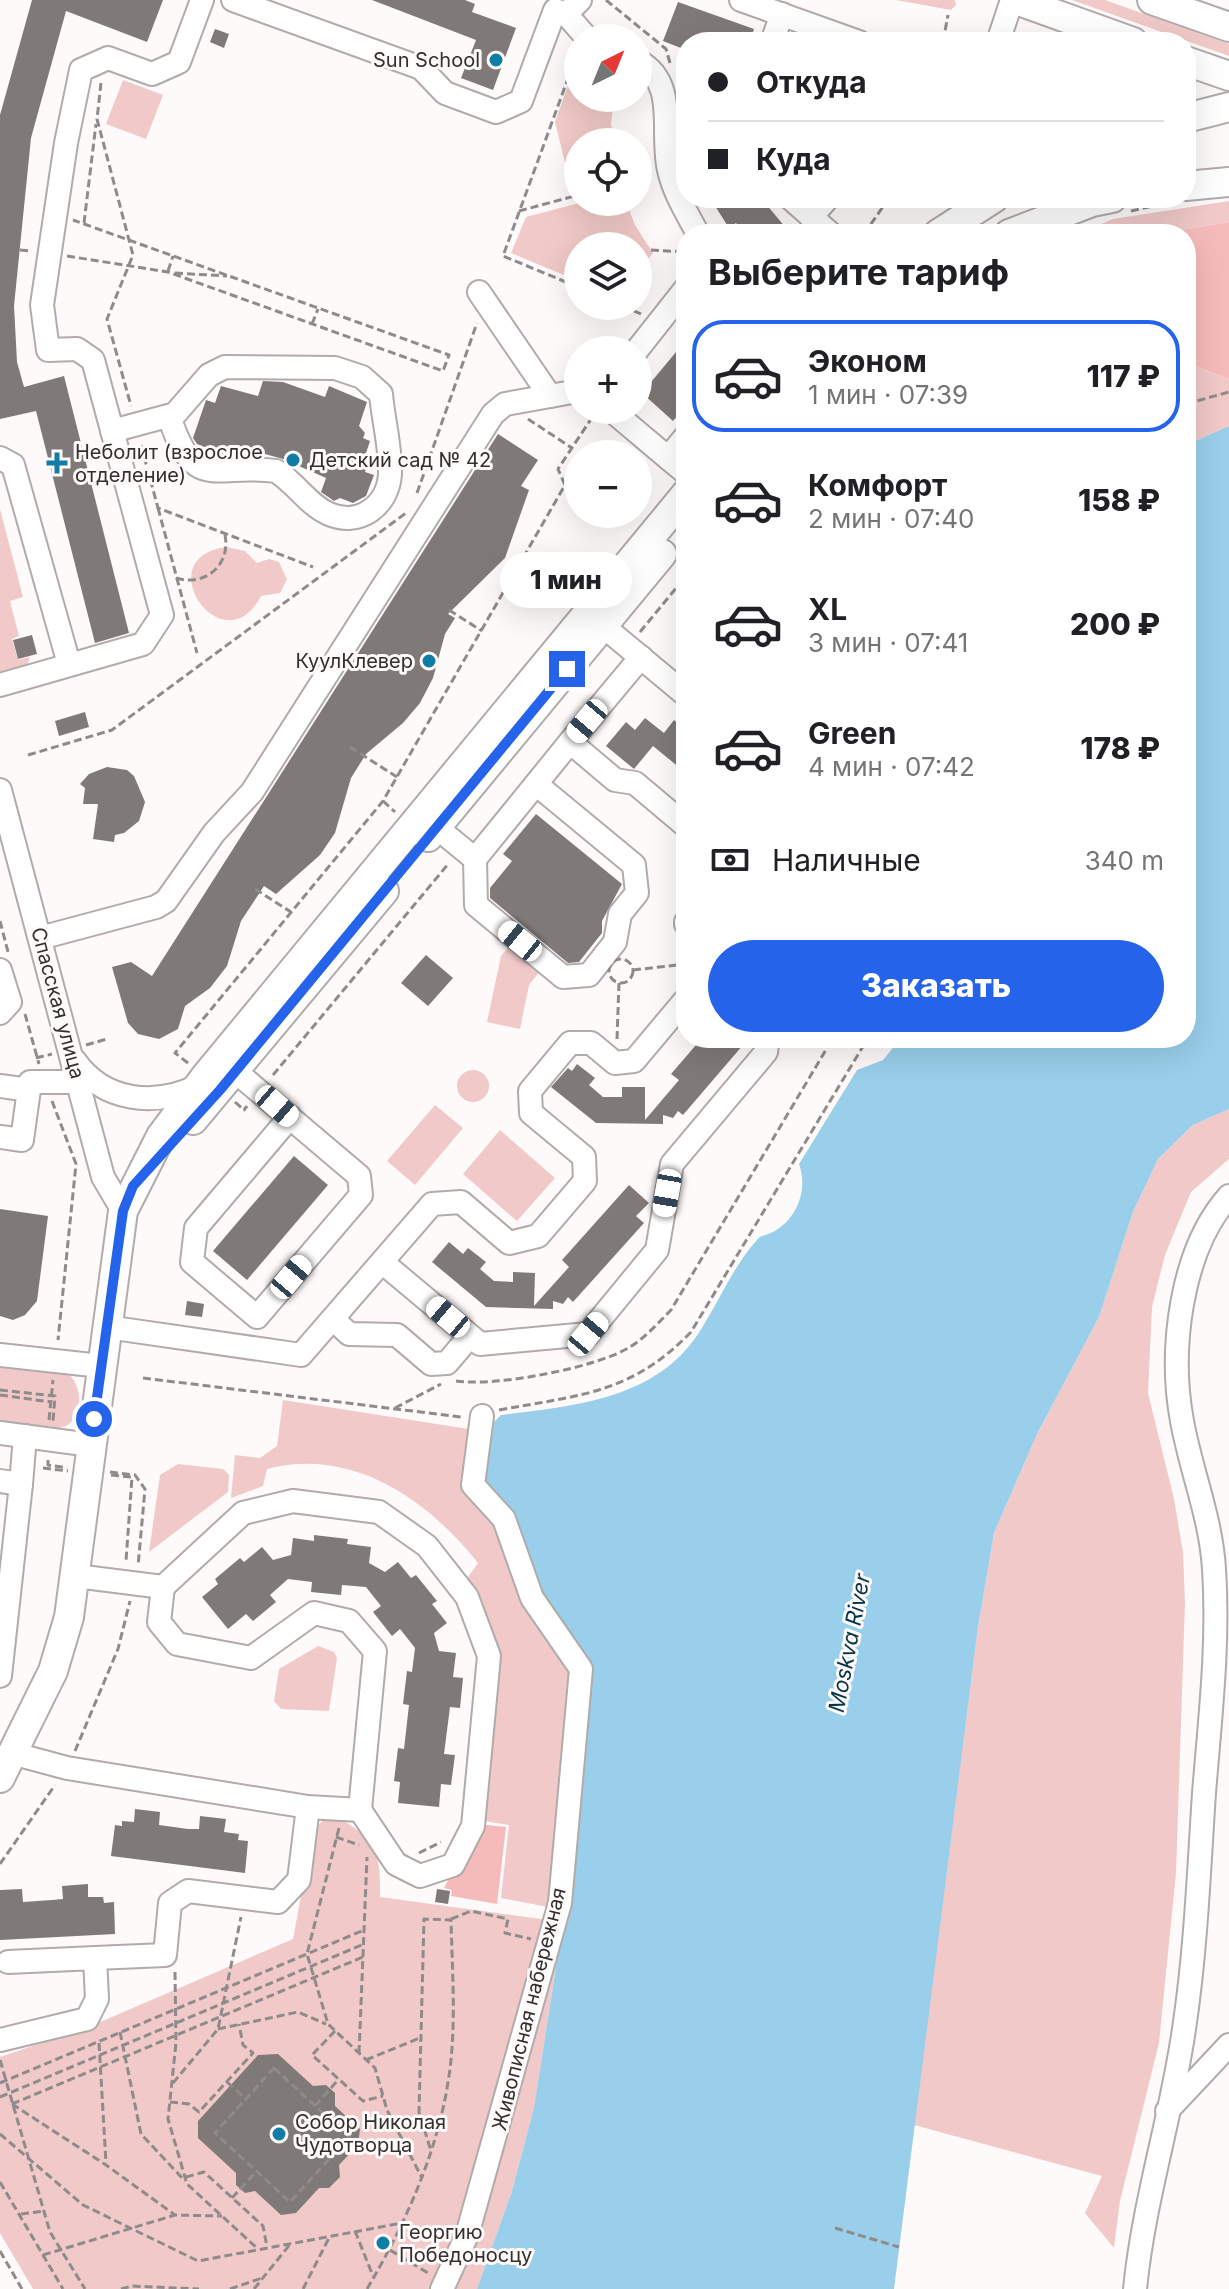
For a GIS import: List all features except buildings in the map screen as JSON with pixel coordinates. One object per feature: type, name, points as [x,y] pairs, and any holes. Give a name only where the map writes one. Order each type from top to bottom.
[{"type":"main road","points":[[1014,0],[1105,32]]},
{"type":"main road","points":[[1152,0],[1229,27]]},
{"type":"main road","points":[[1196,64],[1229,76]]},
{"type":"main road","points":[[1196,115],[1229,107]]},
{"type":"main road","points":[[1196,190],[1229,182]]},
{"type":"main road","points":[[953,224],[978,208]]},
{"type":"main road","points":[[1034,224],[1067,211],[1092,208]]},
{"type":"main road","points":[[0,1778],[15,1754],[53,1671],[69,1617],[101,1366],[128,1198],[193,1075],[676,507]]},
{"type":"main road","points":[[128,1198],[676,537]]},
{"type":"street","points":[[0,685],[143,644],[162,615],[93,360],[77,349],[48,350],[42,305],[81,70],[104,59],[152,74],[179,62],[202,0]]},
{"type":"street","points":[[233,0],[421,68],[445,93],[496,112],[521,101],[561,6],[576,24]]},
{"type":"street","points":[[741,0],[782,14],[808,32]]},
{"type":"street","points":[[1002,32],[1014,0]]},
{"type":"street","points":[[776,32],[782,14]]},
{"type":"street","points":[[652,71],[664,89],[669,170],[676,185]]},
{"type":"street","points":[[801,208],[819,224]]},
{"type":"street","points":[[811,217],[819,208]]},
{"type":"street","points":[[482,296],[550,396]]},
{"type":"street","points":[[648,336],[676,301]]},
{"type":"street","points":[[112,431],[175,414],[209,375],[225,367],[335,368],[362,377],[381,394],[390,475],[382,498],[368,513],[346,519],[332,516],[319,509],[276,471],[228,473],[198,467],[179,446],[169,416]]},
{"type":"street","points":[[40,938],[156,907],[176,891],[214,833],[252,792],[493,414],[505,404],[564,394]]},
{"type":"street","points":[[628,424],[676,465]]},
{"type":"street","points":[[668,458],[676,448]]},
{"type":"street","points":[[0,458],[13,465],[69,664]]},
{"type":"street","points":[[603,626],[676,687]]},
{"type":"street","points":[[536,784],[634,865],[637,893],[620,914],[615,942],[589,975],[563,977],[476,905],[475,859],[570,742],[641,657]]},
{"type":"street","points":[[570,742],[615,780],[635,783],[676,818]]},
{"type":"street","name":"Спасская улица","points":[[0,790],[5,830],[72,1051],[103,1177],[128,1198]]},
{"type":"street","points":[[436,827],[475,859]]},
{"type":"street","points":[[0,1013],[10,1002],[4,961]]},
{"type":"street","points":[[107,1327],[301,1355],[432,1204],[461,1202],[509,1243],[538,1236],[585,1181],[584,1157],[531,1113],[530,1091],[570,1043],[591,1043],[615,1063],[634,1061],[676,1011]]},
{"type":"street","points":[[382,1262],[480,1344],[588,1334],[657,1250],[672,1164],[767,1048]]},
{"type":"street","points":[[72,1051],[97,1085],[117,1094],[166,1098],[193,1075]]},
{"type":"street","points":[[235,1071],[290,1117],[359,1176],[361,1195],[257,1317],[192,1262],[196,1228],[290,1117]]},
{"type":"street","points":[[0,1086],[79,1082]]},
{"type":"street","points":[[0,1137],[22,1140],[37,1086]]},
{"type":"street","points":[[1135,2289],[1140,2231],[1187,2008],[1214,1635],[1214,1567],[1181,1419],[1178,1359],[1186,1287],[1212,1219],[1229,1196]]},
{"type":"street","points":[[333,1319],[349,1334],[397,1335],[431,1364],[447,1363],[470,1336]]},
{"type":"street","points":[[0,1355],[101,1366]]},
{"type":"street","name":"Живописная набережная","points":[[439,2284],[467,2235],[546,1942],[560,1903],[581,1669],[532,1598],[504,1519],[473,1485],[482,1416]]},
{"type":"street","points":[[0,1433],[91,1445]]},
{"type":"street","points":[[0,1676],[11,1482],[36,1438]]},
{"type":"street","points":[[293,1501],[379,1512],[427,1546],[467,1597],[489,1656],[473,1826],[453,1865],[420,1876],[396,1864],[352,1809],[375,1651],[349,1621],[314,1613],[251,1658],[177,1644],[159,1622],[163,1587],[243,1513],[293,1501]]},
{"type":"street","points":[[76,1576],[163,1587]]},
{"type":"street","points":[[15,1754],[67,1768],[308,1807],[352,1809]]},
{"type":"street","points":[[8,1962],[165,1955],[170,1903],[188,1891],[278,1902],[299,1880],[308,1807]]},
{"type":"street","points":[[0,2040],[87,2019],[97,1999],[95,1958]]},
{"type":"street","points":[[1166,2112],[1229,2045]]},
{"type":"path","points":[[945,32],[948,15]]},
{"type":"path","points":[[84,223],[104,59]]},
{"type":"path","points":[[564,88],[503,256],[564,281]]},
{"type":"path","points":[[97,119],[133,255],[107,319],[197,653]]},
{"type":"path","points":[[519,211],[564,199]]},
{"type":"path","points":[[56,213],[449,355],[443,371],[168,272]]},
{"type":"path","points":[[20,250],[168,272],[231,276]]},
{"type":"path","points":[[652,250],[676,251]]},
{"type":"path","points":[[168,272],[173,256]]},
{"type":"path","points":[[417,494],[482,296]]},
{"type":"path","points":[[312,324],[318,308]]},
{"type":"path","points":[[1196,401],[1229,392]]},
{"type":"path","points":[[505,404],[564,443]]},
{"type":"path","points":[[564,460],[558,469],[564,483]]},
{"type":"path","points":[[193,1075],[175,1053],[383,801],[564,487]]},
{"type":"path","points":[[158,508],[313,567]]},
{"type":"path","points":[[28,755],[112,730],[411,509]]},
{"type":"path","points":[[176,578],[197,580],[216,570],[226,552],[224,534]]},
{"type":"path","points":[[449,610],[482,631]]},
{"type":"path","points":[[350,747],[397,777]]},
{"type":"path","points":[[383,801],[398,814]]},
{"type":"path","points":[[255,889],[291,912]]},
{"type":"path","points":[[0,921],[4,961]]},
{"type":"path","points":[[615,1063],[619,983],[609,972],[612,962],[622,959],[633,970]]},
{"type":"path","points":[[633,970],[676,965]]},
{"type":"path","points":[[619,983],[629,979],[633,970]]},
{"type":"path","points":[[24,1012],[36,1058],[37,1086],[76,1164],[51,1402],[36,1438],[43,1468]]},
{"type":"path","points":[[36,1058],[72,1051],[107,1039]]},
{"type":"path","points":[[0,1395],[51,1402]]},
{"type":"path","points":[[328,2024],[307,1954],[336,1837],[352,1809]]},
{"type":"path","points":[[396,1864],[473,1826]]},
{"type":"path","points":[[336,1837],[368,1847],[359,2053]]},
{"type":"path","points":[[172,2085],[218,2029],[245,1898]]},
{"type":"path","points":[[431,2151],[419,2112],[424,1919],[451,1920],[471,1911],[508,1919],[505,1933],[546,1942]]},
{"type":"path","points":[[367,2289],[390,2250],[422,2178],[439,2127],[452,2050],[451,1920]]},
{"type":"path","points":[[0,2083],[364,1930]]},
{"type":"path","points":[[0,2097],[364,1944]]},
{"type":"path","points":[[165,1955],[175,1970],[176,2023],[168,2119],[187,2184]]},
{"type":"path","points":[[12,2104],[363,1957]]},
{"type":"path","points":[[97,1999],[106,2165]]},
{"type":"path","points":[[218,2029],[298,2012],[328,2024],[375,2068],[383,2096],[422,2178]]},
{"type":"path","points":[[170,2102],[189,2104],[199,2112],[253,2053],[243,2045],[239,2024]]},
{"type":"path","points":[[335,2031],[312,2055],[363,2101],[383,2096]]},
{"type":"path","points":[[120,2032],[141,2134],[187,2184],[258,2249]]},
{"type":"path","points":[[366,2060],[422,2037]]},
{"type":"path","points":[[0,2060],[50,2232],[85,2289]]},
{"type":"path","points":[[274,2068],[315,2106],[349,2137],[290,2202],[215,2133],[274,2068]]},
{"type":"path","points":[[315,2106],[339,2079]]},
{"type":"path","points":[[227,2082],[246,2100]]},
{"type":"path","points":[[12,2104],[106,2165],[175,2215]]},
{"type":"path","points":[[0,2134],[83,2205],[198,2261],[402,2223]]},
{"type":"path","points":[[186,2177],[204,2172],[263,2226],[267,2248]]},
{"type":"path","points":[[232,2198],[256,2172]]},
{"type":"path","points":[[0,2182],[63,2289]]},
{"type":"path","points":[[19,2214],[45,2211]]},
{"type":"path","points":[[43,2255],[175,2215],[222,2216]]},
{"type":"path","points":[[835,2228],[899,2247]]},
{"type":"path","points":[[355,2231],[374,2278]]},
{"type":"path","points":[[303,2289],[330,2236]]},
{"type":"path","points":[[254,2289],[291,2243]]},
{"type":"path","points":[[390,2250],[439,2284]]},
{"type":"path","points":[[0,2251],[22,2289]]},
{"type":"path","points":[[230,2289],[262,2278]]},
{"type":"path","points":[[121,2289],[132,2286],[199,2289]]},
{"type":"shaded area","points":[[896,0],[955,0],[956,5],[951,10]]},
{"type":"shaded area","points":[[1072,0],[1105,0],[1195,32],[1162,32]]},
{"type":"shaded area","points":[[1196,32],[1229,44],[1229,56],[1196,44]]},
{"type":"shaded area","points":[[123,80],[163,95],[146,139],[106,124]]},
{"type":"shaded area","points":[[564,97],[564,112],[612,112],[612,128],[564,128],[564,159],[555,122]]},
{"type":"shaded area","points":[[1229,201],[1229,222],[1196,228],[1196,224],[1101,224],[1113,219]]},
{"type":"shaded area","points":[[564,207],[564,216],[631,216],[640,232],[564,232],[564,275],[511,253],[526,217]]},
{"type":"shaded area","points":[[1229,222],[1229,379],[1196,366],[1196,228]]},
{"type":"shaded area","points":[[1196,366],[1229,379],[1229,426],[1196,441]]},
{"type":"shaded area","points":[[0,509],[23,597],[10,601],[19,636],[12,639],[18,660],[30,657],[26,670],[0,679]]},
{"type":"shaded area","points":[[226,547],[245,551],[257,563],[269,559],[279,562],[287,579],[280,593],[261,596],[246,615],[229,620],[213,615],[200,603],[192,586],[193,569],[203,555]]},
{"type":"shaded area","points":[[511,944],[541,970],[529,985],[520,1029],[487,1022],[501,956]]},
{"type":"shaded area","points":[[473,1070],[484,1075],[489,1086],[484,1097],[473,1102],[462,1097],[457,1086],[462,1075]]},
{"type":"shaded area","points":[[435,1105],[463,1128],[415,1185],[387,1161]]},
{"type":"shaded area","points":[[1229,1109],[1229,1159],[1191,1192],[1165,1255],[1152,1307],[1148,1393],[1174,1499],[1183,1552],[1185,1602],[1176,1873],[1159,2043],[1120,2201],[1114,2248],[1085,2213],[1102,2176],[914,2125],[978,1627],[994,1533],[1037,1434],[1099,1317],[1133,1212],[1158,1159],[1193,1125]]},
{"type":"shaded area","points":[[500,1130],[555,1178],[517,1221],[463,1174]]},
{"type":"shaded area","points":[[0,1363],[67,1371],[79,1395],[75,1417],[59,1428],[48,1429],[0,1423]]},
{"type":"shaded area","points":[[283,1400],[475,1430],[500,1523],[577,1671],[553,1908],[501,1898],[509,1825],[478,1820],[495,1655],[483,1603],[468,1577],[478,1563],[435,1518],[411,1499],[358,1472],[329,1465],[298,1464],[267,1469],[263,1486],[231,1498],[235,1455],[260,1458],[277,1446]]},
{"type":"shaded area","points":[[178,1464],[223,1469],[229,1475],[228,1492],[149,1552],[160,1475]]},
{"type":"shaded area","points":[[318,1646],[334,1652],[337,1658],[329,1711],[281,1709],[274,1701],[279,1669]]},
{"type":"shaded area","points":[[335,1817],[368,1839],[377,1858],[380,1897],[563,1922],[534,2109],[512,2191],[477,2289],[33,2289],[0,2233],[0,2057],[91,2026],[293,1939],[313,1831],[325,1818]]},
{"type":"shaded area","points":[[477,1824],[506,1827],[497,1904],[451,1896],[452,1890],[444,1888]]},
{"type":"water","name":"Moskva River","points":[[1229,426],[1229,1109],[1193,1125],[1158,1159],[1133,1212],[1099,1317],[1037,1434],[994,1533],[978,1627],[894,2289],[477,2289],[512,2191],[534,2108],[563,1922],[587,1666],[539,1593],[481,1484],[488,1428],[501,1415],[556,1408],[610,1396],[659,1373],[680,1356],[698,1334],[748,1250],[760,1237],[782,1226],[795,1211],[802,1183],[799,1164],[857,1070],[883,1060],[893,1048],[1196,1048],[1196,441]]},
{"type":"place","name":"Sun School","points":[[496,60]]},
{"type":"place","name":"Детский сад № 42","points":[[293,460]]},
{"type":"place","name":"Неболит (взрослое отделение)","points":[[57,463]]},
{"type":"place","name":"КуулКлевер","points":[[429,661]]},
{"type":"place","name":"Собор Николая Чудотворца","points":[[279,2134]]},
{"type":"place","name":"Георгию Победоносцу","points":[[383,2243]]},
{"type":"route","points":[[94,1419],[123,1211],[133,1186],[220,1090],[567,669]]}]
